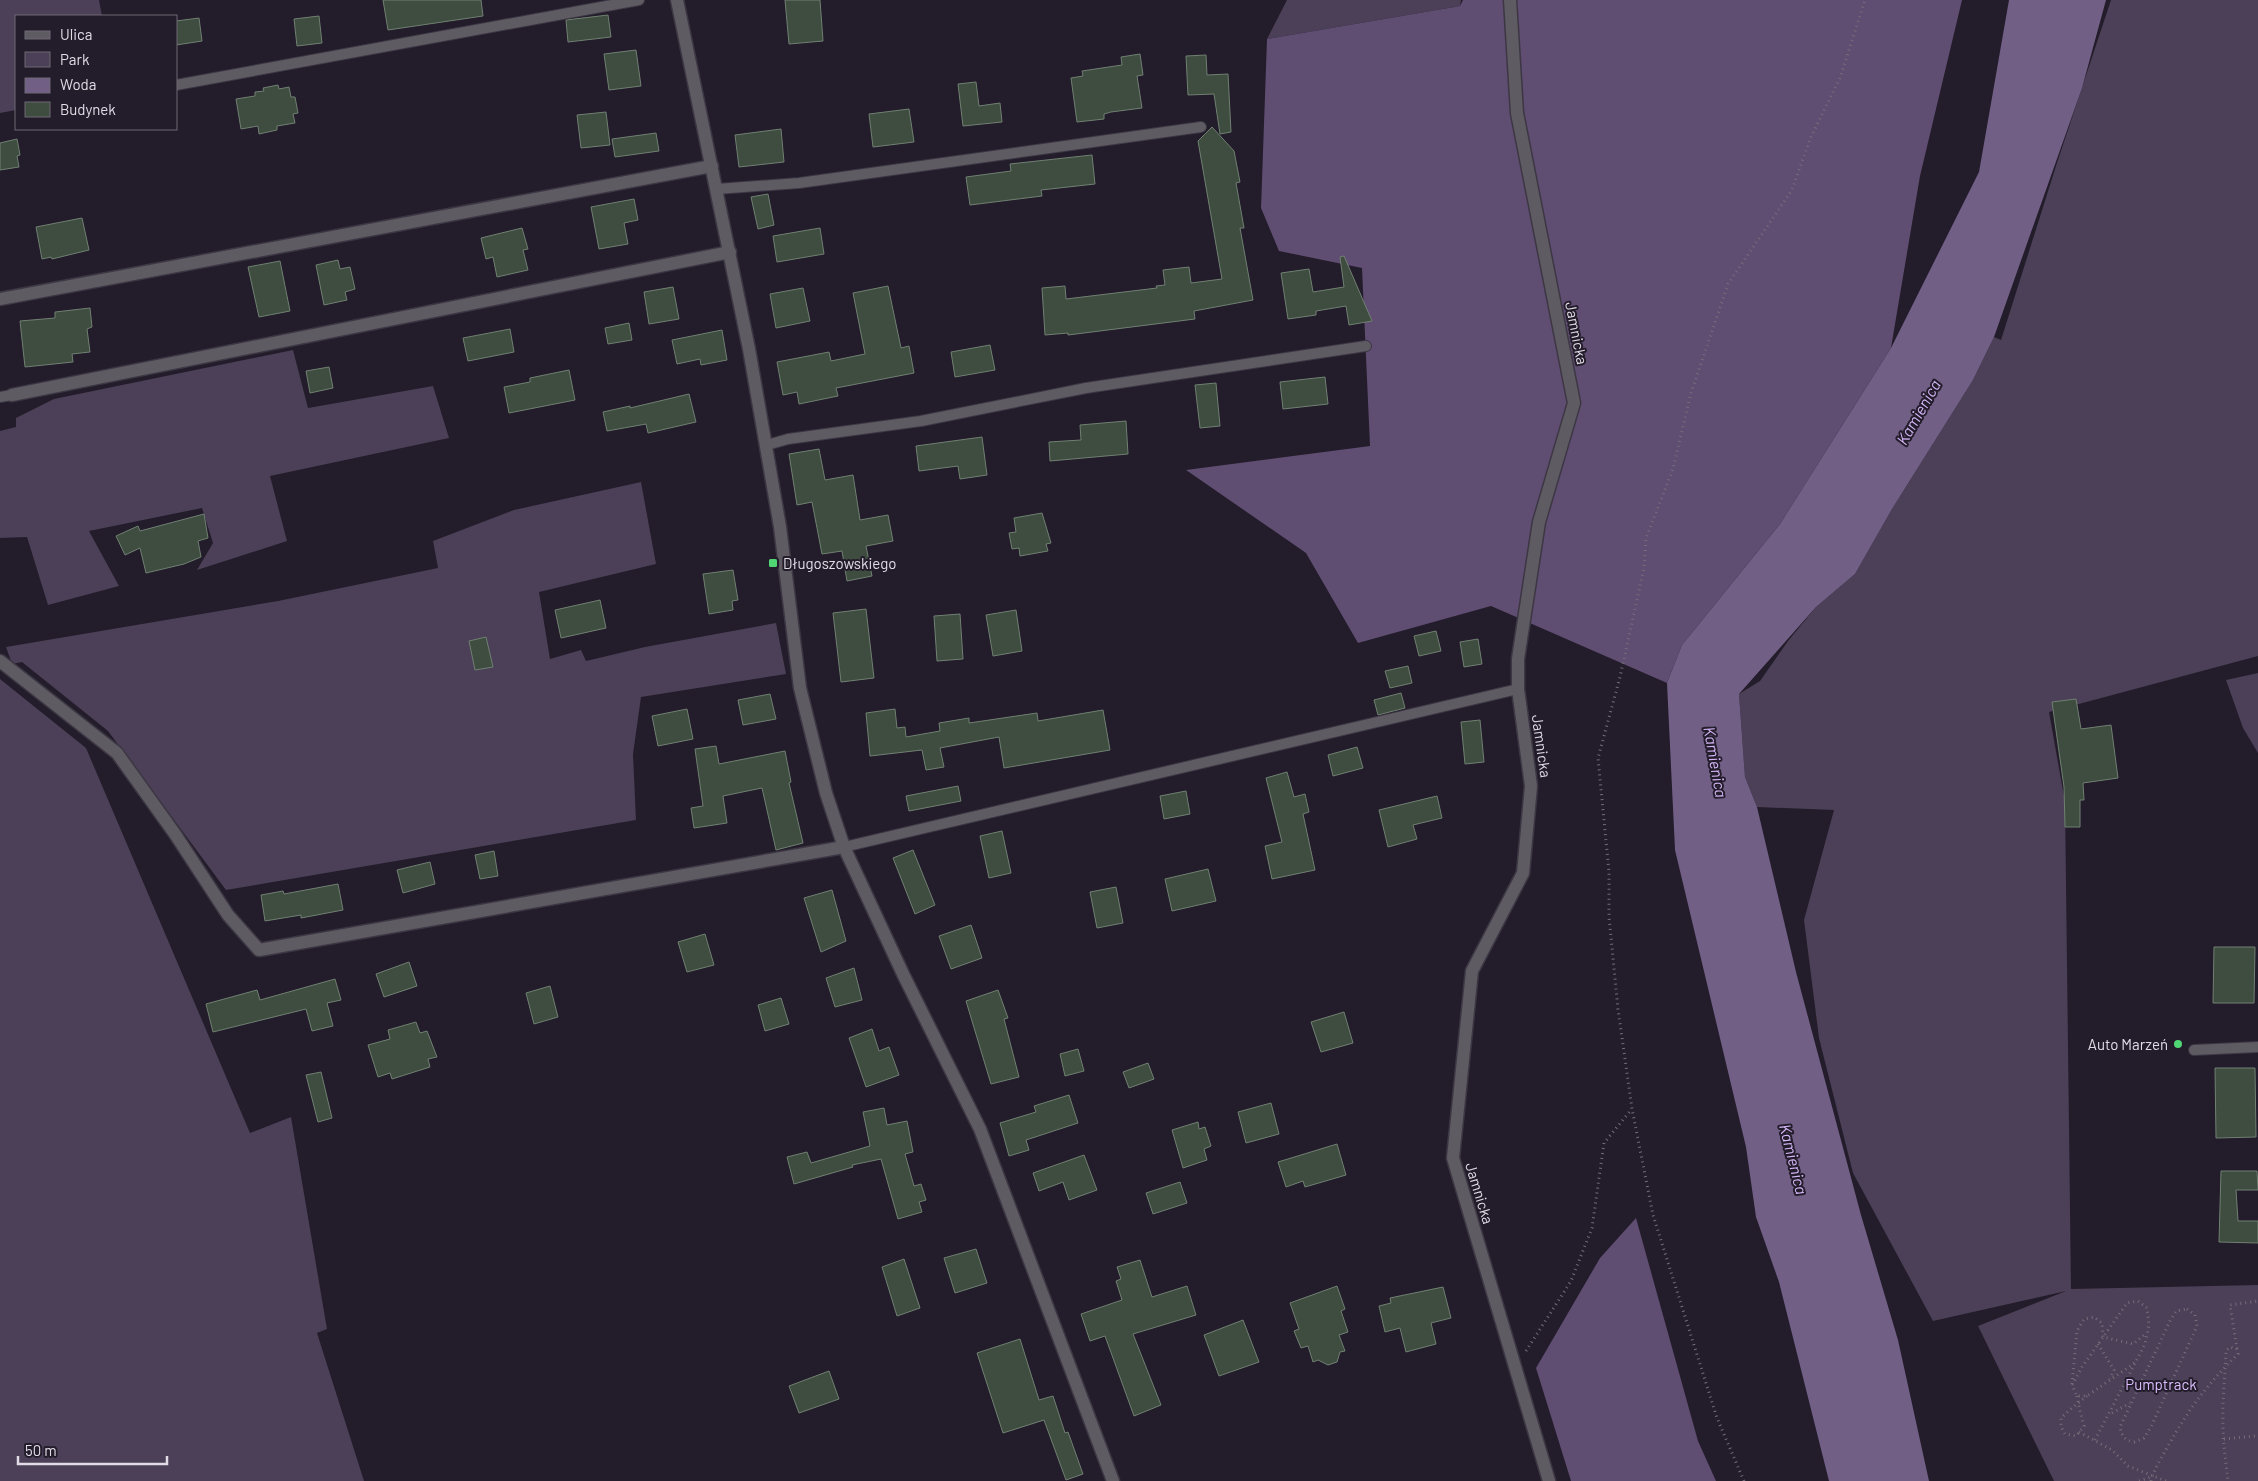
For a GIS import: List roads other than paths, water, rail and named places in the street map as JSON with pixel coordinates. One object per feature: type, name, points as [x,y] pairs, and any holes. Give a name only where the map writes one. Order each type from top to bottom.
[{"type":"street","points":[[676,0],[730,252],[767,445],[780,527],[800,688],[826,793],[844,847],[903,974],[980,1129],[1112,1481]]},
{"type":"street","name":"Jamnicka","points":[[1510,0],[1517,113],[1574,402],[1539,522],[1518,660],[1518,689],[1531,786],[1523,873],[1472,971],[1453,1158],[1549,1481]]},
{"type":"street","points":[[0,299],[712,166]]},
{"type":"street","points":[[6,396],[730,252]]},
{"type":"street","points":[[0,661],[117,753],[176,834],[228,915],[259,950],[844,847]]},
{"type":"lane","points":[[178,85],[639,0]]},
{"type":"lane","points":[[717,189],[799,183],[1201,127]]},
{"type":"lane","points":[[767,445],[788,438],[921,421],[1086,388],[1366,346]]},
{"type":"lane","points":[[844,847],[1518,689]]},
{"type":"lane","points":[[2194,1050],[2258,1048]]},
{"type":"water","name":"Kamienica","points":[[2009,0],[2106,0],[2082,88],[1994,337],[1973,380],[1892,509],[1855,574],[1816,607],[1739,694],[1745,777],[1757,807],[1796,972],[1861,1215],[1898,1340],[1929,1481],[1829,1481],[1779,1282],[1756,1217],[1746,1147],[1675,850],[1667,683],[1682,645],[1780,524],[1891,348],[1979,172]]},
{"type":"place","name":"Długoszowskiego","points":[[773,563]]},
{"type":"place","name":"Auto Marzeń","points":[[2178,1044]]},
{"type":"park label","name":"Pumptrack","points":[[2161,1384]]}]
